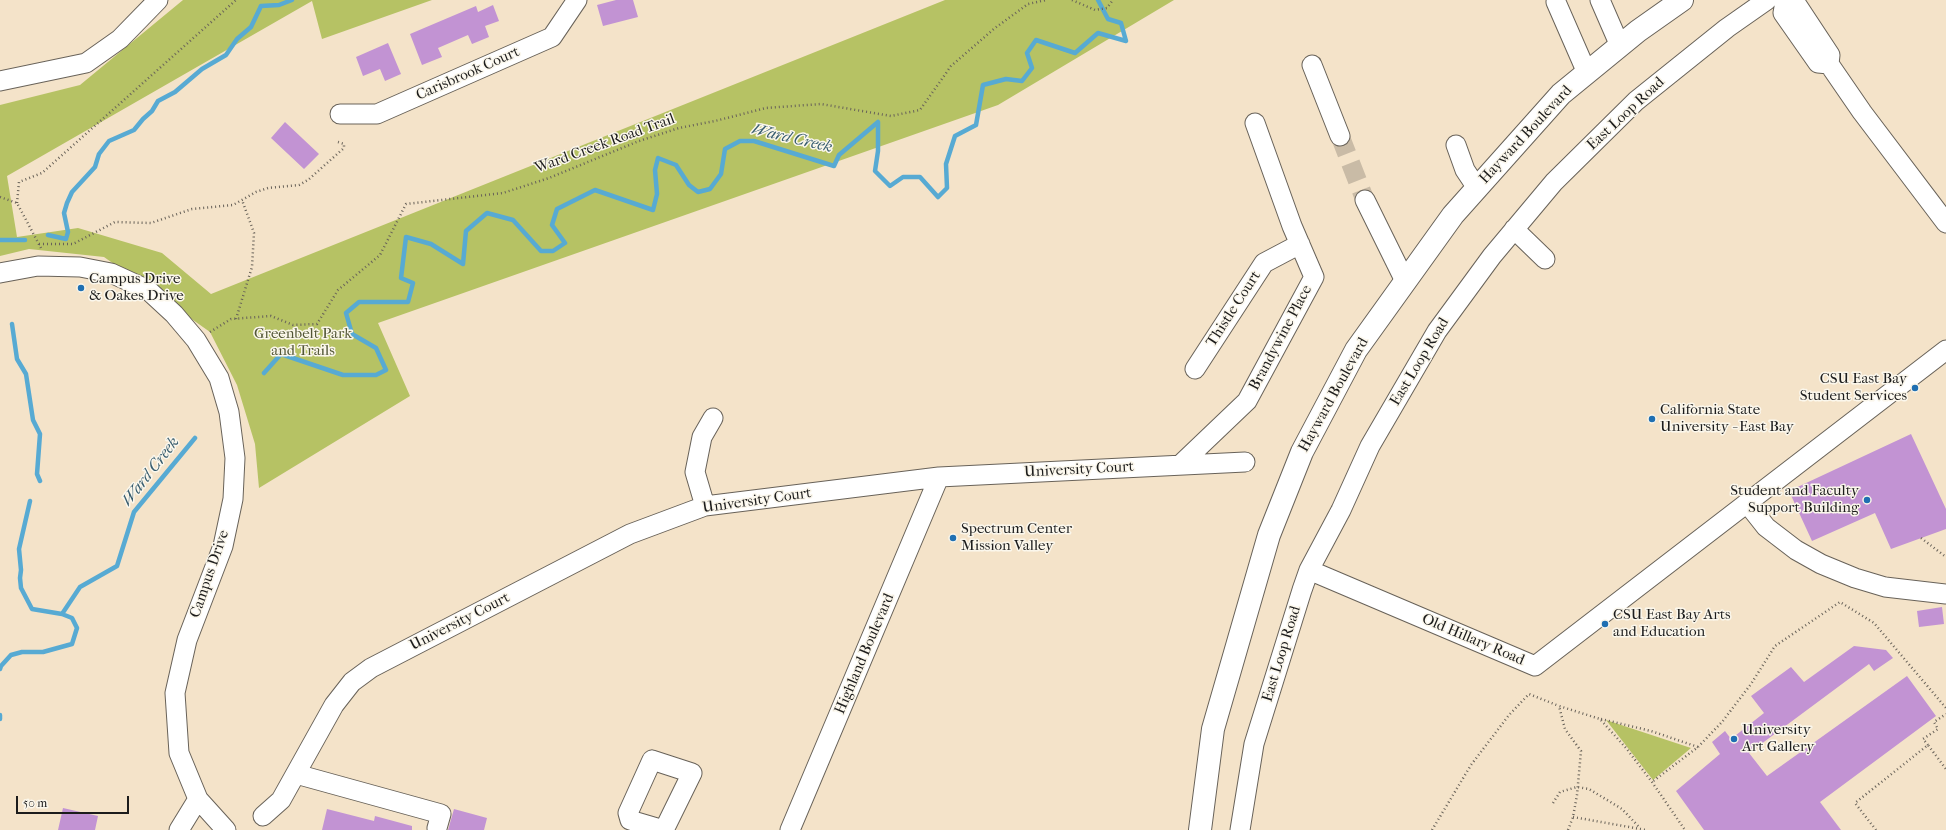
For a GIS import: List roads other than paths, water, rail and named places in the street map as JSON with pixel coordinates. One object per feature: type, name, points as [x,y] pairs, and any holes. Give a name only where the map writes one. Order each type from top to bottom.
[{"type":"main road","name":"Hayward Boulevard","points":[[1200,830],[1213,729],[1269,535],[1302,452],[1352,357],[1453,215],[1561,94],[1620,46],[1682,0]]},
{"type":"street","points":[[0,81],[86,63],[120,39],[158,0]]},
{"type":"street","name":"Carisbrook Court","points":[[340,114],[377,114],[552,37],[577,0]]},
{"type":"street","points":[[1600,0],[1620,46]]},
{"type":"street","points":[[1778,1],[1783,14],[1818,63],[1829,64],[1862,112],[1946,223]]},
{"type":"street","name":"East Loop Road","points":[[1240,830],[1254,744],[1309,570],[1341,510],[1370,446],[1437,331],[1492,256],[1554,182],[1636,101],[1727,28],[1778,1]]},
{"type":"street","points":[[1556,2],[1587,73]]},
{"type":"street","points":[[1312,66],[1340,136]]},
{"type":"street","name":"Brandywine Place","points":[[1182,464],[1247,401],[1314,277],[1292,226],[1255,123]]},
{"type":"street","points":[[1456,144],[1465,170],[1477,188]]},
{"type":"street","points":[[1365,200],[1405,281]]},
{"type":"street","points":[[1514,229],[1545,259]]},
{"type":"street","name":"Thistle Court","points":[[1195,369],[1264,263],[1300,244]]},
{"type":"street","name":"Campus Drive","points":[[0,273],[38,266],[80,267],[111,273],[148,290],[174,314],[196,340],[219,378],[229,412],[235,458],[233,499],[223,546],[187,640],[175,693],[179,753],[198,799],[226,830]]},
{"type":"street","name":"Old Hillary Road","points":[[1309,570],[1535,666],[1946,350]]},
{"type":"street","points":[[705,506],[695,472],[702,437],[714,418]]},
{"type":"street","name":"University Court","points":[[263,816],[281,800],[334,705],[352,682],[371,668],[630,534],[705,506],[939,478],[1182,464],[1245,462]]},
{"type":"street","name":"Highland Boulevard","points":[[790,830],[939,478]]},
{"type":"street","points":[[1747,503],[1766,527],[1796,550],[1821,564],[1855,578],[1885,587],[1946,594]]},
{"type":"street","points":[[296,774],[441,814],[437,828]]},
{"type":"street","points":[[179,830],[198,799]]},
{"type":"waterway","points":[[48,235],[66,239],[68,232],[64,213],[67,203],[72,192],[95,167],[99,154],[109,141],[134,130],[152,111],[158,101],[175,92],[202,69],[226,55],[237,39],[251,27],[261,6],[279,5],[292,0]]},
{"type":"waterway","name":"Ward Creek","points":[[264,373],[281,354],[343,375],[376,375],[386,370],[376,348],[352,334],[346,313],[359,302],[408,302],[413,283],[401,278],[406,237],[431,244],[463,264],[466,231],[487,213],[513,220],[541,251],[553,251],[565,243],[552,225],[557,209],[595,190],[653,210],[657,194],[655,170],[658,158],[676,165],[689,185],[698,192],[710,189],[721,174],[725,149],[740,141],[754,141],[834,166],[839,155],[878,122],[878,151],[875,171],[890,186],[903,177],[920,177],[938,197],[947,188],[946,164],[955,136],[976,125],[983,85],[1006,79],[1022,81],[1032,68],[1027,53],[1036,40],[1075,53],[1098,33],[1126,41],[1121,23],[1108,19],[1098,0]]},
{"type":"waterway","points":[[0,240],[25,240]]},
{"type":"waterway","points":[[12,324],[17,359],[26,374],[33,420],[40,434],[37,474],[40,481]]},
{"type":"waterway","name":"Ward Creek","points":[[62,614],[80,587],[117,566],[134,512],[195,438]]},
{"type":"waterway","points":[[0,669],[11,655],[22,652],[43,652],[72,644],[77,628],[72,618],[62,614],[32,609],[21,588],[19,549],[30,501]]},
{"type":"tunnel","points":[[1340,136],[1365,200]]},
{"type":"place","name":"Campus Drive & Oakes Drive","points":[[81,288]]},
{"type":"place","name":"CSU East Bay Student Services","points":[[1915,388]]},
{"type":"place","name":"California State University - East Bay","points":[[1652,419]]},
{"type":"place","name":"Student and Faculty Support Building","points":[[1867,500]]},
{"type":"place","name":"Spectrum Center Mission Valley","points":[[953,538]]},
{"type":"place","name":"CSU East Bay Arts and Education","points":[[1605,624]]},
{"type":"place","name":"University Art Gallery","points":[[1734,739]]},
{"type":"park label","name":"Greenbelt Park and Trails","points":[[303,342]]}]
